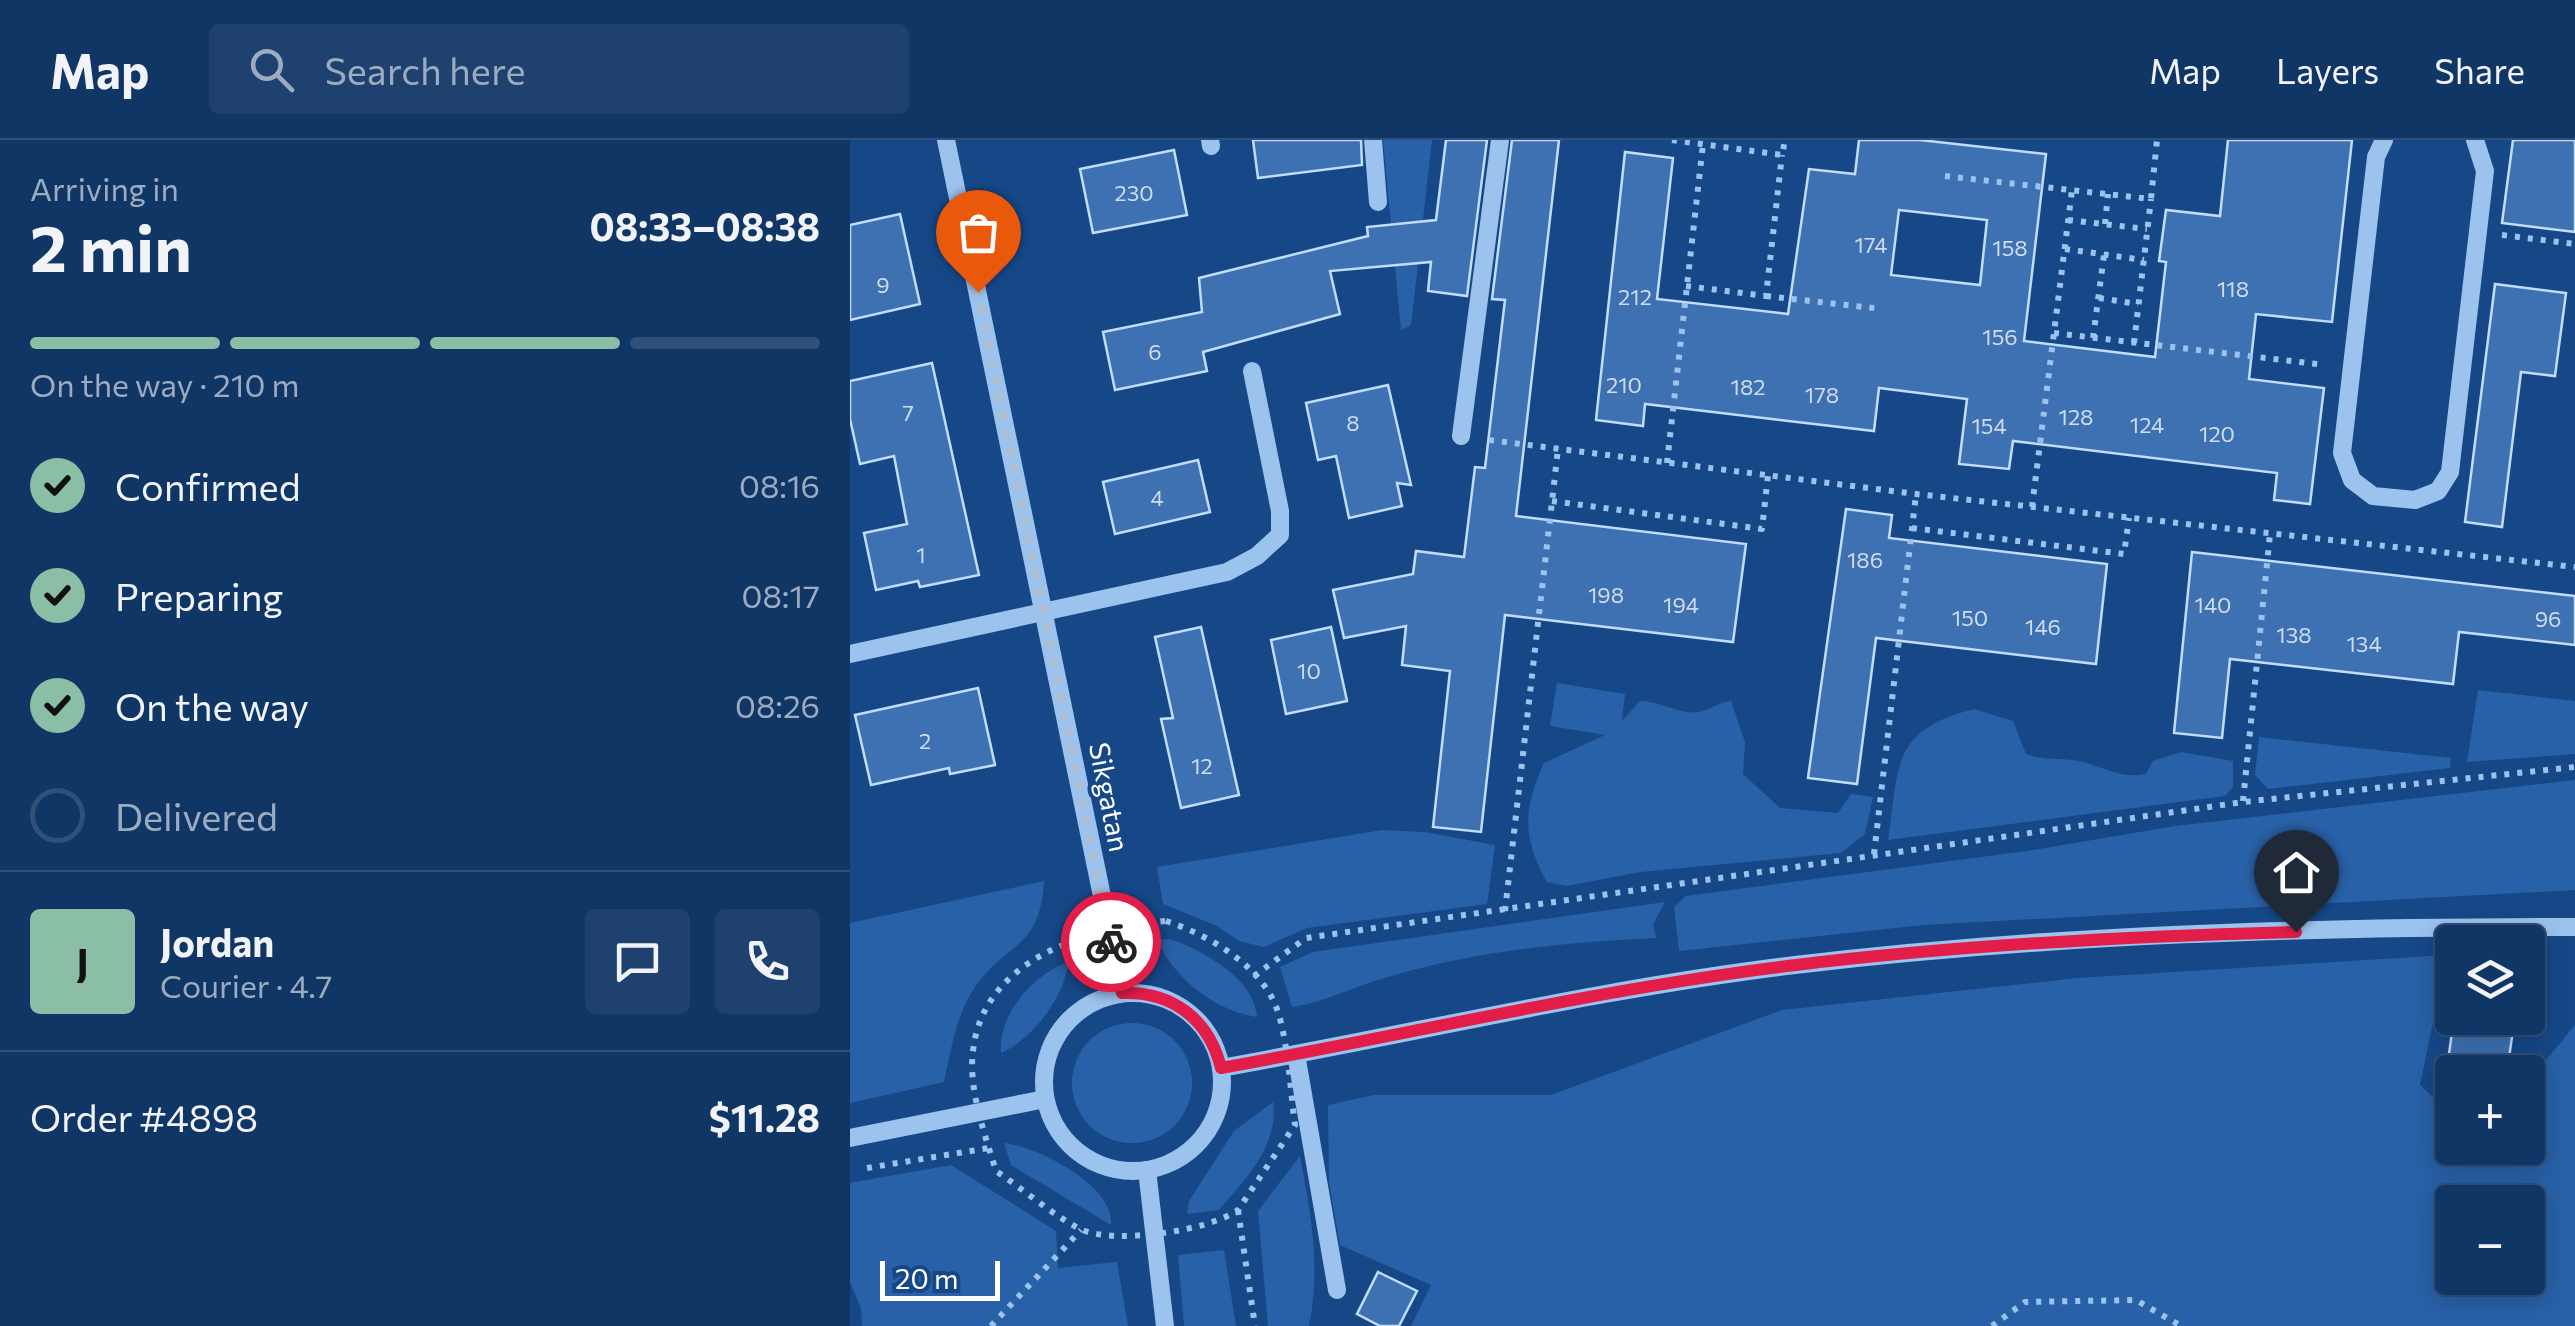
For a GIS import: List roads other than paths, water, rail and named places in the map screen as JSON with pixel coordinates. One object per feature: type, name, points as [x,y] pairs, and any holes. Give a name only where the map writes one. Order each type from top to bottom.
[{"type":"street","name":"Sikgatan","points":[[946,140],[1122,993]]},
{"type":"street","points":[[1372,140],[1378,202]]},
{"type":"street","points":[[1461,436],[1500,140]]},
{"type":"street","points":[[2384,140],[2376,156],[2342,452],[2352,480],[2372,496],[2415,500],[2438,491],[2450,472],[2485,171],[2475,140]]},
{"type":"street","points":[[850,654],[1227,572],[1257,556],[1280,535],[1280,511],[1252,371]]},
{"type":"street","points":[[1221,1068],[1554,1003],[1794,965],[1996,946],[2218,934],[2575,926]]},
{"type":"street","points":[[1122,993],[1156,995],[1187,1010],[1209,1036],[1221,1068],[1220,1098],[1200,1140],[1176,1160],[1147,1170],[1116,1170],[1088,1160],[1056,1128],[1045,1099],[1046,1057],[1054,1038],[1083,1007],[1122,993]]},
{"type":"street","points":[[1296,1054],[1337,1290]]},
{"type":"street","points":[[850,1138],[1045,1099]]},
{"type":"street","points":[[1147,1170],[1165,1326]]}]
